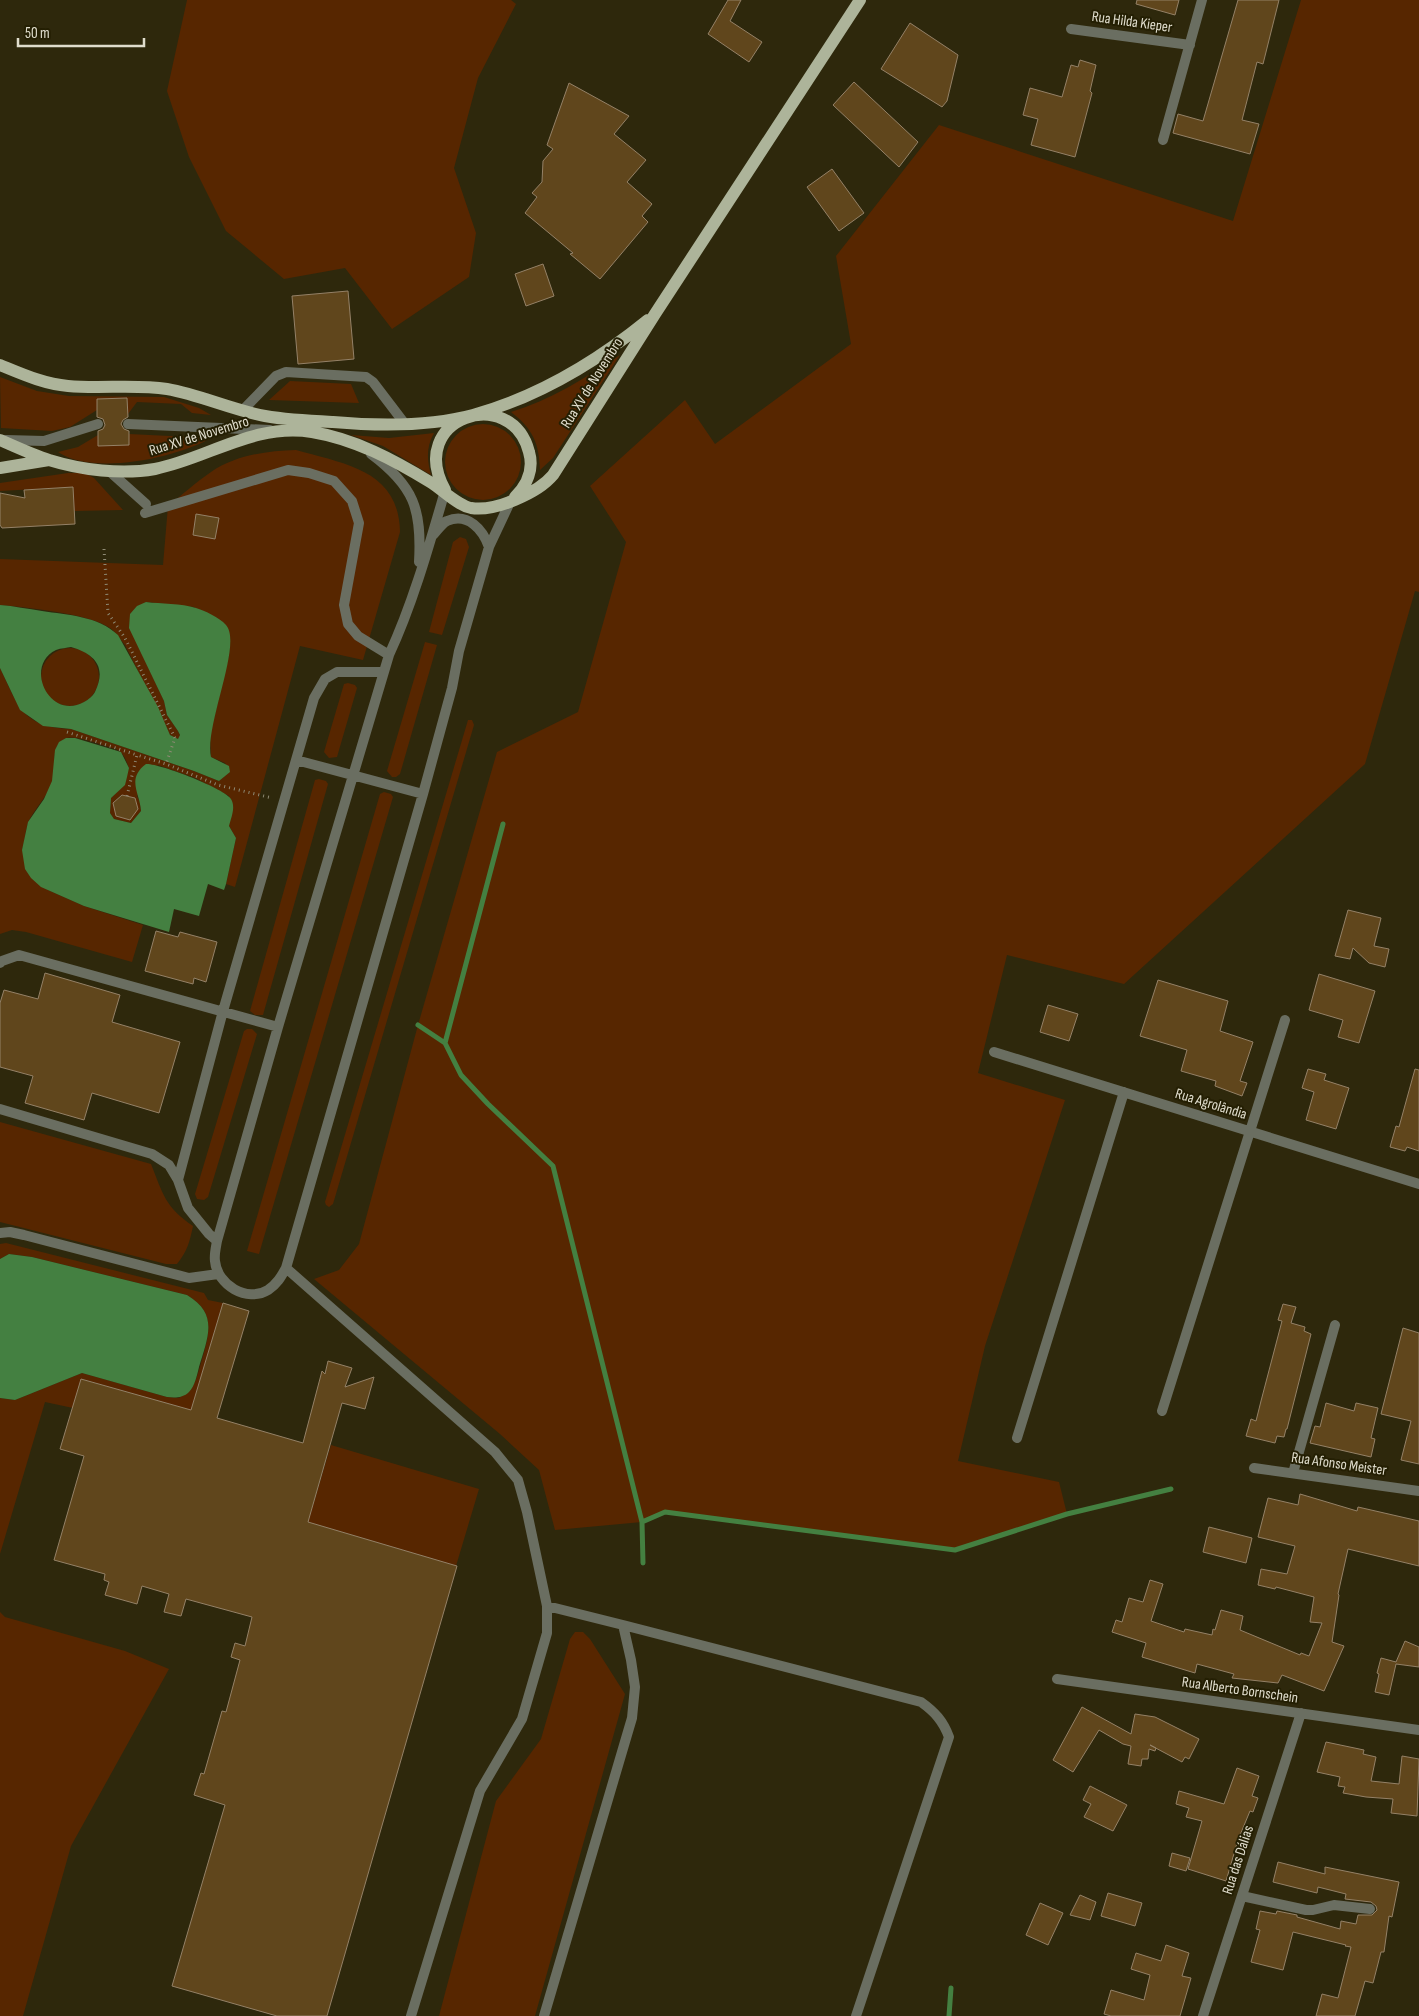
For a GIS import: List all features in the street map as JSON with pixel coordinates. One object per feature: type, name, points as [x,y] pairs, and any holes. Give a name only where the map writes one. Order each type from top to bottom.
[{"type":"main road","name":"Rua XV de Novembro","points":[[0,440],[49,460],[79,467],[132,471],[155,469],[192,458],[253,435],[286,431],[311,432],[334,437],[360,446],[394,461],[445,491],[456,501],[469,508],[484,510],[498,507],[536,490],[553,475],[655,314],[860,0]]},
{"type":"main road","name":"Rua XV de Novembro","points":[[0,365],[48,383],[77,387],[165,389],[186,393],[242,411],[296,420],[363,424],[435,422],[471,415],[528,396],[565,378],[615,345],[655,314]]},
{"type":"main road","points":[[445,491],[438,477],[435,462],[438,446],[445,432],[457,422],[471,415],[488,414],[504,419],[517,428],[526,441],[531,457],[530,474],[523,489],[511,500]]},
{"type":"main road","points":[[0,468],[49,460]]},
{"type":"street","points":[[1163,140],[1202,0]]},
{"type":"street","name":"Rua Hilda Kieper","points":[[1071,30],[1190,45]]},
{"type":"street","points":[[242,411],[276,376],[286,372],[366,377],[373,382],[405,424]]},
{"type":"street","points":[[0,440],[44,441],[98,424]]},
{"type":"street","points":[[128,424],[286,431]]},
{"type":"street","points":[[360,446],[398,477],[405,484],[413,498],[420,536],[419,575]]},
{"type":"street","points":[[108,470],[145,509],[288,470],[309,473],[334,481],[352,501],[359,523],[344,605],[348,624],[358,636],[389,655]]},
{"type":"street","points":[[445,491],[419,575],[389,655],[278,1027],[217,1241],[215,1261],[218,1274],[227,1285],[239,1292],[252,1294],[267,1291],[279,1281],[286,1268],[423,794],[452,688],[459,651],[489,547],[511,500]]},
{"type":"street","points":[[431,538],[447,521],[461,519],[474,523],[484,533],[489,547]]},
{"type":"street","points":[[178,1180],[223,1012],[314,698],[325,679],[337,672],[384,672]]},
{"type":"street","points":[[296,760],[423,794]]},
{"type":"street","points":[[0,963],[19,954],[278,1027]]},
{"type":"street","points":[[1162,1411],[1284,1020]]},
{"type":"street","name":"Rua Agrolândia","points":[[994,1052],[1419,1184]]},
{"type":"street","points":[[1016,1438],[1124,1092]]},
{"type":"street","points":[[0,1109],[152,1154],[169,1165],[178,1180],[188,1208],[217,1241]]},
{"type":"street","points":[[0,1233],[10,1232],[24,1235],[189,1278],[218,1274]]},
{"type":"street","points":[[286,1268],[495,1452],[518,1480],[548,1606],[547,1633],[522,1718],[480,1791],[411,2016]]},
{"type":"street","points":[[1293,1473],[1336,1325]]},
{"type":"street","name":"Rua Afonso Meister","points":[[1254,1468],[1419,1490]]},
{"type":"street","points":[[548,1606],[921,1702],[934,1712],[944,1724],[949,1737],[856,2016]]},
{"type":"street","points":[[544,2016],[632,1718],[635,1687],[623,1625]]},
{"type":"street","name":"Rua Alberto Bornschein","points":[[1057,1679],[1419,1730]]},
{"type":"street","name":"Rua das Dálias","points":[[1203,2016],[1301,1714]]},
{"type":"street","points":[[1242,1896],[1306,1910],[1334,1905],[1370,1909]]},
{"type":"path","points":[[104,548],[108,613],[126,638],[175,738],[166,764]]},
{"type":"path","points":[[67,732],[166,764],[218,785],[284,800]]},
{"type":"path","points":[[127,796],[137,755]]},
{"type":"shaded area","points":[[187,0],[511,0],[516,4],[478,78],[454,168],[476,233],[469,277],[392,329],[345,268],[284,279],[226,231],[189,157],[167,91]]},
{"type":"shaded area","points":[[1301,0],[1419,0],[1419,592],[1415,591],[1365,764],[1124,984],[1007,955],[978,1073],[1065,1100],[985,1346],[958,1461],[1059,1482],[1067,1514],[955,1550],[665,1512],[642,1522],[555,1530],[539,1470],[500,1434],[314,1279],[339,1270],[359,1244],[418,1025],[497,752],[578,712],[626,542],[590,486],[685,400],[715,444],[851,344],[836,256],[939,125],[1233,221]]},
{"type":"shaded area","points":[[620,355],[553,458],[540,470],[536,444],[530,431],[511,412],[554,395]]},
{"type":"shaded area","points":[[0,377],[37,391],[69,396],[164,397],[199,408],[211,415],[192,413],[181,404],[137,402],[128,414],[127,398],[97,399],[97,410],[70,427],[52,431],[1,428]]},
{"type":"shaded area","points":[[290,381],[351,384],[359,403],[269,400]]},
{"type":"shaded area","points":[[483,424],[498,427],[510,435],[518,447],[521,462],[518,477],[510,489],[498,497],[483,500],[468,497],[456,489],[448,477],[445,462],[448,447],[456,435],[468,427]]},
{"type":"shaded area","points":[[434,433],[428,454],[431,475],[383,446],[351,435],[389,438]]},
{"type":"shaded area","points":[[129,434],[211,438],[177,452],[134,462],[92,463],[73,459],[58,452],[78,447],[98,435],[129,445]]},
{"type":"shaded area","points":[[296,450],[333,460],[366,473],[380,482],[390,495],[397,511],[400,532],[363,660],[300,646],[235,887],[226,884],[236,838],[229,826],[229,796],[195,778],[158,765],[137,796],[141,811],[131,823],[114,819],[110,813],[111,798],[120,789],[129,768],[124,757],[116,749],[84,739],[67,738],[58,745],[51,785],[28,823],[22,850],[48,890],[84,906],[143,925],[132,962],[26,932],[12,930],[0,934],[0,668],[18,704],[32,719],[42,724],[71,729],[219,781],[229,772],[225,763],[211,757],[210,735],[229,655],[230,639],[194,607],[146,602],[130,614],[130,628],[164,701],[167,715],[178,731],[180,736],[178,739],[170,735],[125,645],[110,628],[101,623],[73,615],[41,609],[0,605],[0,559],[163,565],[168,506],[221,466],[252,455]],"holes":[[[121,795],[135,798],[130,820],[116,816],[113,803]]]},
{"type":"shaded area","points":[[68,473],[85,473],[94,478],[123,510],[74,511],[73,487],[0,491],[0,483]]},
{"type":"shaded area","points":[[460,537],[466,539],[469,547],[442,635],[429,632],[453,542]]},
{"type":"shaded area","points":[[146,602],[190,606],[220,619],[226,625],[230,635],[230,649],[210,743],[211,757],[229,766],[230,772],[219,781],[71,729],[43,726],[20,710],[0,668],[0,605],[72,615],[92,620],[118,635],[158,707],[170,735],[178,739],[180,735],[167,715],[164,701],[129,628],[130,614],[137,606]],"holes":[[[71,647],[87,653],[96,663],[100,675],[98,683],[93,695],[84,702],[72,706],[61,704],[51,698],[45,689],[41,678],[42,668],[46,658],[56,650]]]},
{"type":"shaded area","points":[[425,642],[437,645],[400,774],[392,777],[387,771]]},
{"type":"shaded area","points":[[64,648],[76,648],[91,656],[99,671],[99,683],[91,698],[76,706],[64,706],[49,698],[41,683],[41,671],[49,656]]},
{"type":"shaded area","points":[[344,684],[355,685],[357,688],[337,757],[329,758],[324,752]]},
{"type":"shaded area","points":[[468,720],[472,720],[474,725],[333,1204],[329,1207],[325,1202]]},
{"type":"shaded area","points":[[66,738],[75,738],[121,752],[129,768],[125,785],[111,798],[110,813],[114,819],[131,823],[141,811],[135,781],[140,770],[146,764],[192,777],[217,789],[231,799],[233,809],[229,826],[236,838],[226,884],[224,890],[208,884],[199,916],[174,909],[169,932],[84,906],[41,887],[31,878],[25,869],[22,850],[28,822],[44,799],[52,781],[55,750],[59,742]]},
{"type":"shaded area","points":[[315,780],[326,781],[328,784],[263,1015],[255,1015],[250,1011]]},
{"type":"shaded area","points":[[384,792],[391,794],[393,797],[259,1254],[247,1251],[380,794]]},
{"type":"shaded area","points":[[252,1029],[257,1034],[208,1197],[204,1200],[197,1199],[195,1194],[244,1031]]},
{"type":"shaded area","points":[[0,1122],[151,1164],[166,1199],[176,1213],[193,1226],[188,1246],[177,1264],[166,1264],[0,1222]]},
{"type":"shaded area","points":[[6,1243],[204,1293],[208,1300],[223,1303],[191,1410],[82,1379],[73,1408],[45,1402],[0,1554],[0,1398],[15,1400],[82,1373],[167,1397],[179,1398],[196,1380],[208,1333],[207,1317],[203,1309],[187,1295],[32,1257],[9,1254],[0,1259],[0,1244]]},
{"type":"shaded area","points":[[9,1254],[32,1257],[187,1295],[197,1302],[204,1310],[207,1318],[208,1336],[196,1380],[191,1390],[182,1396],[167,1397],[82,1373],[15,1400],[0,1398],[0,1259]]},
{"type":"shaded area","points":[[331,1445],[479,1489],[456,1566],[308,1522]]},
{"type":"shaded area","points":[[0,1612],[5,1617],[125,1651],[169,1669],[71,1846],[23,2016],[0,2016]]},
{"type":"shaded area","points":[[575,1632],[583,1632],[590,1639],[625,1694],[535,2016],[439,2016],[496,1801],[541,1739],[570,1639]]},
{"type":"building","points":[[728,0],[741,0],[730,21],[762,42],[749,62],[708,34]]},
{"type":"building","points":[[1137,0],[1179,0],[1175,15],[1136,4]]},
{"type":"building","points":[[1238,0],[1279,0],[1263,64],[1257,62],[1242,120],[1259,124],[1250,154],[1173,133],[1178,114],[1203,121]]},
{"type":"building","points":[[910,23],[958,55],[947,101],[942,107],[881,69]]},
{"type":"building","points":[[1080,60],[1096,65],[1090,91],[1092,93],[1075,157],[1031,145],[1038,119],[1023,115],[1030,88],[1062,97],[1071,65],[1078,67]]},
{"type":"building","points":[[854,82],[918,142],[899,167],[833,105]]},
{"type":"building","points":[[569,83],[629,116],[614,134],[646,160],[627,182],[652,204],[642,216],[648,222],[600,279],[570,254],[573,253],[525,213],[537,197],[532,193],[542,182],[543,161],[553,149],[547,145]]},
{"type":"building","points":[[832,169],[864,213],[839,231],[807,187]]},
{"type":"building","points":[[543,264],[554,296],[526,306],[515,274]]},
{"type":"building","points":[[348,291],[354,359],[298,364],[292,296]]},
{"type":"building","points":[[127,398],[128,417],[121,424],[124,429],[129,431],[129,445],[98,446],[98,431],[103,429],[105,425],[103,419],[97,417],[97,399]]},
{"type":"building","points":[[73,487],[75,524],[2,528],[0,525],[0,493],[25,498],[24,490]]},
{"type":"building","points":[[196,514],[219,518],[215,539],[193,535]]},
{"type":"building","points":[[122,795],[135,798],[138,809],[130,820],[116,816],[113,803]]},
{"type":"building","points":[[1348,910],[1381,918],[1374,946],[1389,949],[1385,967],[1369,963],[1353,948],[1350,959],[1335,956]]},
{"type":"building","points":[[156,931],[178,937],[180,932],[217,942],[206,982],[194,978],[193,984],[145,971]]},
{"type":"building","points":[[45,973],[120,995],[112,1022],[180,1042],[159,1113],[92,1093],[84,1120],[25,1103],[33,1076],[0,1067],[0,1003],[4,990],[38,999]]},
{"type":"building","points":[[1319,974],[1375,991],[1359,1043],[1338,1037],[1343,1020],[1309,1010]]},
{"type":"building","points":[[1158,980],[1228,1001],[1220,1031],[1253,1042],[1240,1081],[1247,1083],[1242,1096],[1215,1086],[1216,1081],[1181,1071],[1187,1050],[1140,1036]]},
{"type":"building","points":[[1048,1005],[1078,1014],[1069,1041],[1040,1032]]},
{"type":"building","points":[[1308,1069],[1326,1074],[1324,1080],[1349,1088],[1336,1129],[1306,1120],[1314,1092],[1302,1088]]},
{"type":"building","points":[[1415,1069],[1419,1070],[1419,1151],[1407,1147],[1405,1151],[1390,1147],[1396,1126],[1399,1127]]},
{"type":"building","points":[[223,1303],[249,1311],[217,1418],[303,1443],[322,1371],[325,1374],[328,1361],[352,1368],[345,1387],[374,1377],[365,1409],[342,1403],[308,1522],[457,1566],[327,2016],[277,2016],[172,1986],[225,1805],[194,1795],[201,1773],[204,1774],[222,1711],[226,1712],[240,1660],[231,1657],[235,1643],[245,1646],[252,1617],[186,1599],[181,1616],[164,1612],[169,1594],[142,1586],[137,1604],[105,1595],[109,1582],[104,1580],[105,1574],[54,1560],[84,1456],[60,1449],[81,1379],[191,1410]]},
{"type":"building","points":[[1283,1304],[1296,1307],[1291,1323],[1305,1327],[1304,1331],[1311,1334],[1287,1429],[1284,1437],[1277,1436],[1275,1443],[1246,1436],[1251,1419],[1256,1421],[1282,1321],[1278,1320]]},
{"type":"building","points":[[1403,1328],[1419,1333],[1419,1464],[1401,1460],[1411,1421],[1381,1414]]},
{"type":"building","points":[[1326,1403],[1354,1411],[1356,1403],[1378,1408],[1371,1438],[1375,1439],[1371,1457],[1310,1443],[1315,1426],[1320,1427]]},
{"type":"building","points":[[1300,1494],[1357,1511],[1358,1507],[1419,1521],[1419,1566],[1348,1549],[1338,1594],[1332,1642],[1344,1646],[1324,1691],[1282,1675],[1278,1683],[1232,1678],[1234,1674],[1197,1664],[1195,1673],[1142,1657],[1146,1643],[1112,1632],[1116,1620],[1122,1622],[1129,1598],[1143,1602],[1150,1580],[1163,1584],[1151,1621],[1184,1632],[1185,1629],[1212,1635],[1221,1610],[1243,1616],[1240,1630],[1300,1655],[1301,1653],[1309,1656],[1322,1623],[1310,1622],[1314,1597],[1276,1587],[1275,1589],[1258,1585],[1261,1569],[1287,1574],[1295,1546],[1258,1537],[1268,1498],[1298,1505]]},
{"type":"building","points":[[1209,1527],[1252,1538],[1246,1563],[1203,1552]]},
{"type":"building","points":[[1405,1641],[1419,1647],[1419,1667],[1396,1664],[1389,1695],[1375,1692],[1381,1658],[1396,1662]]},
{"type":"building","points":[[1082,1707],[1131,1734],[1135,1714],[1155,1717],[1199,1739],[1189,1759],[1185,1757],[1182,1762],[1156,1748],[1155,1751],[1149,1749],[1148,1759],[1142,1759],[1141,1766],[1128,1764],[1131,1746],[1123,1744],[1099,1730],[1073,1772],[1053,1760]]},
{"type":"building","points":[[1326,1742],[1364,1750],[1363,1754],[1376,1757],[1371,1781],[1399,1784],[1402,1756],[1419,1759],[1417,1816],[1391,1813],[1393,1799],[1343,1793],[1345,1787],[1338,1786],[1340,1777],[1317,1772]]},
{"type":"building","points":[[1237,1768],[1259,1776],[1252,1796],[1258,1798],[1253,1812],[1250,1811],[1238,1840],[1226,1881],[1188,1869],[1202,1821],[1186,1817],[1189,1808],[1176,1804],[1179,1791],[1224,1804]]},
{"type":"building","points":[[1090,1786],[1127,1805],[1113,1831],[1084,1817],[1091,1804],[1083,1800]]},
{"type":"building","points":[[1172,1853],[1190,1858],[1186,1871],[1169,1866]]},
{"type":"building","points":[[1278,1862],[1325,1874],[1325,1867],[1399,1882],[1392,1917],[1389,1916],[1384,1952],[1381,1952],[1373,1983],[1365,1981],[1355,2016],[1316,2016],[1322,1994],[1338,1998],[1351,1947],[1293,1932],[1283,1970],[1251,1962],[1260,1930],[1256,1929],[1260,1911],[1276,1914],[1277,1911],[1297,1915],[1297,1917],[1340,1929],[1341,1921],[1356,1924],[1358,1915],[1372,1915],[1377,1910],[1376,1906],[1371,1902],[1345,1899],[1346,1894],[1318,1887],[1317,1893],[1273,1882]]},
{"type":"building","points":[[1108,1893],[1142,1903],[1135,1926],[1101,1916]]},
{"type":"building","points":[[1080,1895],[1096,1902],[1090,1920],[1070,1915]]},
{"type":"building","points":[[1040,1903],[1063,1913],[1048,1945],[1026,1935]]},
{"type":"building","points":[[1166,1945],[1189,1953],[1182,1976],[1191,1978],[1180,2016],[1111,2016],[1104,2014],[1111,1990],[1144,2000],[1150,1975],[1131,1969],[1136,1953],[1161,1961]]},
{"type":"waterway","points":[[445,1043],[503,824]]},
{"type":"waterway","points":[[418,1025],[445,1043],[461,1075],[488,1104],[553,1166],[642,1522],[643,1563]]},
{"type":"waterway","points":[[642,1522],[665,1512],[955,1550],[1067,1514],[1171,1489]]},
{"type":"waterway","points":[[949,2016],[951,1988]]}]
